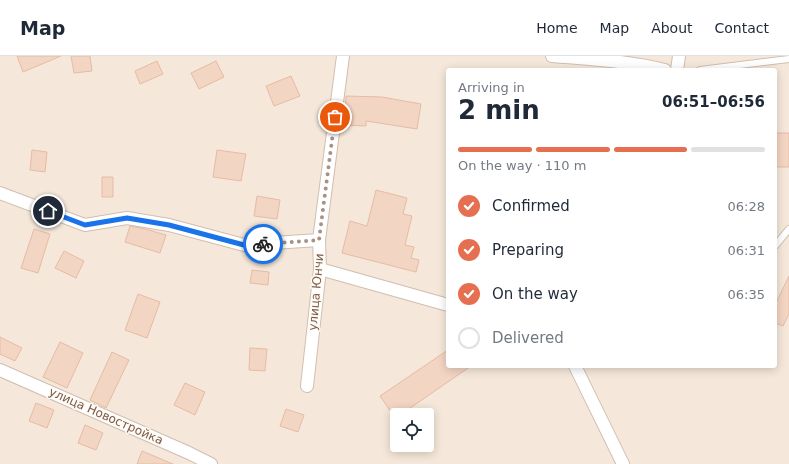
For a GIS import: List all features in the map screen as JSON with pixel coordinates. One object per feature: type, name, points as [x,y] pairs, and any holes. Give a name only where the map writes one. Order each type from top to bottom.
[{"type":"street","name":"улица Юнчи","points":[[307,386],[320,269],[319,240],[343,56]]},
{"type":"street","points":[[552,56],[614,61],[657,68]]},
{"type":"street","points":[[677,68],[679,56]]},
{"type":"street","points":[[0,193],[85,225],[127,218],[169,225],[244,245],[319,240]]},
{"type":"street","points":[[320,269],[446,304]]},
{"type":"street","points":[[576,368],[623,464]]},
{"type":"street","name":"улица Новостройка","points":[[0,370],[211,464]]},
{"type":"lane","points":[[716,68],[789,59]]},
{"type":"lane","points":[[777,244],[789,230]]},
{"type":"shaded area","points":[[0,56],[789,56],[789,464],[0,464]]},
{"type":"building","points":[[17,56],[61,56],[23,72]]},
{"type":"building","points":[[71,56],[90,56],[92,71],[74,73]]},
{"type":"building","points":[[157,61],[163,74],[140,84],[135,71]]},
{"type":"building","points":[[216,61],[224,77],[199,89],[191,73]]},
{"type":"building","points":[[291,76],[300,96],[274,106],[266,86]]},
{"type":"building","points":[[346,96],[382,97],[421,104],[417,129],[366,121],[366,126],[345,125]]},
{"type":"building","points":[[777,133],[789,133],[789,167],[777,167]]},
{"type":"building","points":[[32,150],[47,152],[45,172],[30,170]]},
{"type":"building","points":[[217,150],[246,154],[241,181],[213,177]]},
{"type":"building","points":[[102,177],[113,177],[113,197],[102,197]]},
{"type":"building","points":[[376,190],[407,198],[403,214],[412,216],[405,245],[414,247],[411,258],[419,260],[416,272],[342,253],[350,221],[367,226]]},
{"type":"building","points":[[257,196],[280,200],[277,219],[254,216]]},
{"type":"building","points":[[130,226],[166,235],[160,253],[125,242]]},
{"type":"building","points":[[34,229],[50,234],[38,273],[21,268]]},
{"type":"building","points":[[64,251],[84,261],[76,278],[55,268]]},
{"type":"building","points":[[252,270],[269,272],[268,285],[250,283]]},
{"type":"building","points":[[789,276],[789,314],[783,326],[777,324],[777,301]]},
{"type":"building","points":[[138,294],[160,302],[147,338],[125,330]]},
{"type":"building","points":[[0,337],[22,348],[15,361],[0,354]]},
{"type":"building","points":[[60,342],[83,353],[67,388],[43,377]]},
{"type":"building","points":[[250,348],[267,349],[265,371],[249,370]]},
{"type":"building","points":[[446,351],[446,368],[468,368],[410,408],[390,408],[390,411],[380,396]]},
{"type":"building","points":[[112,352],[129,360],[106,408],[90,400]]},
{"type":"building","points":[[185,383],[205,392],[195,415],[174,405]]},
{"type":"building","points":[[36,403],[54,410],[47,428],[29,421]]},
{"type":"building","points":[[286,409],[304,415],[298,432],[280,426]]},
{"type":"building","points":[[85,425],[103,433],[96,450],[78,443]]},
{"type":"building","points":[[142,451],[173,464],[137,464]]},
{"type":"way so far","points":[[263,244],[319,240],[335,117]]},
{"type":"route","points":[[48,211],[85,225],[127,218],[169,225],[244,245],[263,244]]}]
